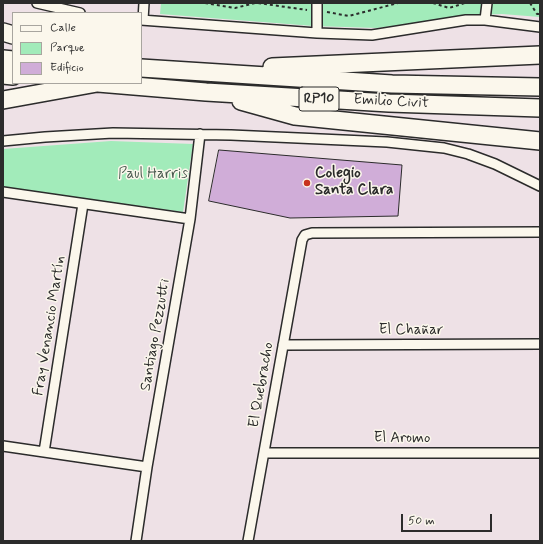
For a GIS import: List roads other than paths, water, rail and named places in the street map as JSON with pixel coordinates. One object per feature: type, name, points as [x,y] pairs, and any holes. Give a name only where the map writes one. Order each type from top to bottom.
[{"type":"highway","points":[[196,71],[362,62],[540,55]]},
{"type":"highway","name":"Emilio Civit","points":[[142,68],[392,84],[540,86]]},
{"type":"highway","name":"Emilio Civit","points":[[3,100],[92,84]]},
{"type":"highway","name":"Emilio Civit","points":[[110,84],[206,92],[389,103],[540,108]]},
{"type":"highway","points":[[206,92],[295,116],[540,141]]},
{"type":"street","points":[[37,3],[76,12]]},
{"type":"street","points":[[144,3],[142,20],[317,33],[372,35],[466,20],[485,20],[540,27]]},
{"type":"street","points":[[317,3],[317,33]]},
{"type":"street","points":[[485,20],[487,3]]},
{"type":"street","points":[[3,141],[45,136],[113,132],[387,142],[444,148],[468,154],[495,164],[540,186]]},
{"type":"street","name":"Santiago Pezzutti","points":[[136,541],[147,467],[190,219],[200,134]]},
{"type":"street","points":[[3,192],[190,219]]},
{"type":"street","name":"Fray Venancio Martín","points":[[44,452],[83,204]]},
{"type":"street","name":"El Quebracho","points":[[248,541],[302,240],[306,235],[312,233],[540,232]]},
{"type":"street","name":"El Chañar","points":[[283,345],[540,344]]},
{"type":"street","points":[[3,446],[147,467]]},
{"type":"street","name":"El Aromo","points":[[264,452],[540,452]]},
{"type":"place","name":"Colegio Santa Clara","points":[[307,183]]},
{"type":"park label","name":"Paul Harris","points":[[153,175]]}]
